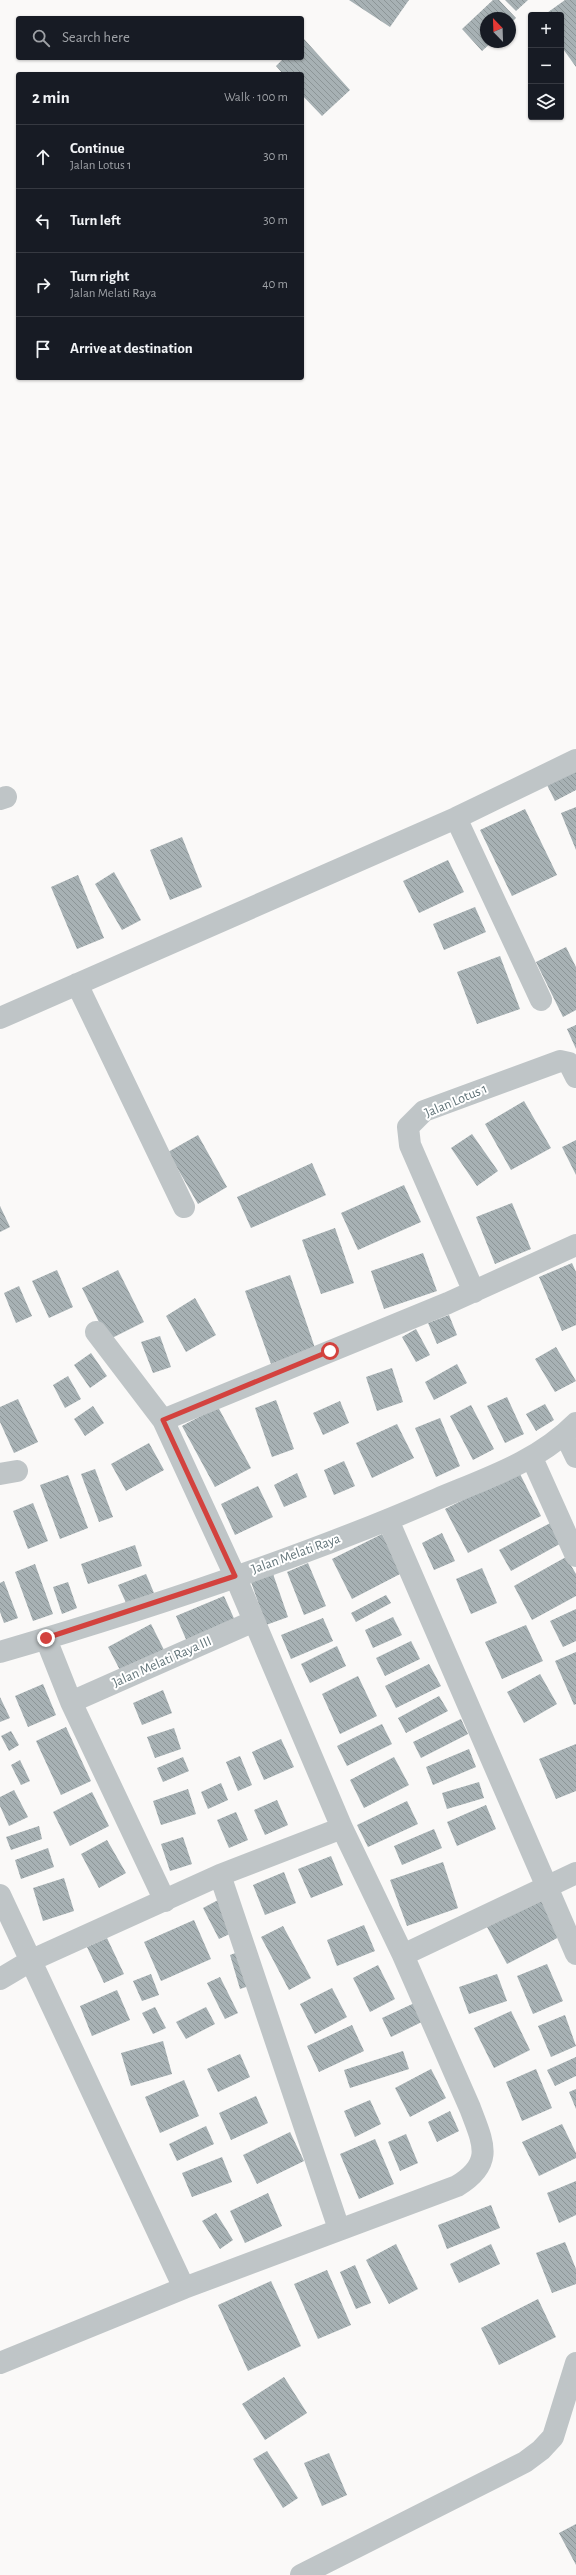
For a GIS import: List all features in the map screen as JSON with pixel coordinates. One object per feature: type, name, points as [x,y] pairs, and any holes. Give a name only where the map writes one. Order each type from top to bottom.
[{"type":"street","points":[[0,1018],[456,818],[576,760]]},
{"type":"street","points":[[456,818],[541,1000]]},
{"type":"street","points":[[77,984],[184,1207]]},
{"type":"street","name":"Jalan Lotus 1","points":[[474,1292],[410,1145],[408,1127],[424,1111],[560,1061],[569,1063],[576,1077]]},
{"type":"street","points":[[163,1420],[211,1402],[474,1292],[576,1245]]},
{"type":"street","points":[[0,2363],[184,2288],[457,2186],[473,2176],[482,2162],[479,2132],[470,2108],[403,1955],[342,1828],[235,1576],[163,1420],[96,1332]]},
{"type":"street","points":[[571,1429],[576,1457]]},
{"type":"street","name":"Jalan Melati Raya","points":[[0,1652],[235,1576],[388,1520],[532,1458],[571,1429]]},
{"type":"street","points":[[532,1458],[576,1556]]},
{"type":"street","points":[[388,1520],[548,1886],[576,1954]]},
{"type":"street","name":"Jalan Melati Raya III","points":[[71,1702],[254,1621]]},
{"type":"street","points":[[46,1638],[71,1702],[165,1900]]},
{"type":"street","points":[[0,1979],[32,1960],[220,1875],[342,1828]]},
{"type":"street","points":[[403,1955],[576,1873]]},
{"type":"street","points":[[220,1875],[339,2229]]},
{"type":"street","points":[[0,1895],[32,1960],[184,2288]]},
{"type":"street","points":[[301,2575],[525,2462],[541,2450],[553,2437],[576,2363]]},
{"type":"building","points":[[349,0],[409,0],[390,27]]},
{"type":"building","points":[[493,0],[499,0],[510,12],[480,12]]},
{"type":"building","points":[[505,0],[528,0],[516,11]]},
{"type":"building","points":[[565,0],[576,0],[576,67],[564,50],[564,12],[548,12]]},
{"type":"building","points":[[480,12],[480,48],[485,48],[482,51],[462,29]]},
{"type":"building","points":[[304,39],[350,90],[322,116],[304,97],[304,72],[281,72],[276,66],[282,60],[304,60]]},
{"type":"building","points":[[576,767],[576,790],[555,801],[546,783]]},
{"type":"building","points":[[576,807],[576,850],[561,813]]},
{"type":"building","points":[[525,809],[557,875],[512,896],[480,830]]},
{"type":"building","points":[[182,837],[202,887],[170,900],[150,850]]},
{"type":"building","points":[[448,860],[464,892],[419,913],[403,881]]},
{"type":"building","points":[[114,872],[141,920],[122,930],[95,884]]},
{"type":"building","points":[[78,875],[104,938],[77,949],[51,887]]},
{"type":"building","points":[[475,907],[486,932],[444,950],[433,924]]},
{"type":"building","points":[[566,947],[576,967],[576,1010],[563,1017],[536,962]]},
{"type":"building","points":[[500,956],[520,1009],[477,1024],[457,972]]},
{"type":"building","points":[[576,1025],[576,1049],[567,1029]]},
{"type":"building","points":[[524,1101],[551,1148],[511,1170],[485,1124]]},
{"type":"building","points":[[472,1134],[498,1171],[477,1186],[451,1148]]},
{"type":"building","points":[[198,1135],[227,1187],[198,1204],[168,1152]]},
{"type":"building","points":[[576,1140],[576,1175],[562,1147]]},
{"type":"building","points":[[312,1163],[326,1195],[251,1228],[237,1197]]},
{"type":"building","points":[[404,1185],[421,1222],[358,1250],[341,1213]]},
{"type":"building","points":[[512,1203],[531,1249],[495,1264],[476,1217]]},
{"type":"building","points":[[0,1206],[10,1227],[0,1232]]},
{"type":"building","points":[[335,1228],[354,1283],[321,1294],[302,1240]]},
{"type":"building","points":[[423,1253],[437,1291],[384,1309],[371,1271]]},
{"type":"building","points":[[572,1263],[576,1272],[576,1325],[562,1331],[539,1277]]},
{"type":"building","points":[[57,1270],[73,1307],[49,1318],[32,1281]]},
{"type":"building","points":[[118,1270],[144,1322],[108,1340],[82,1288]]},
{"type":"building","points":[[290,1275],[315,1348],[271,1364],[245,1291]]},
{"type":"building","points":[[19,1286],[32,1316],[16,1323],[4,1293]]},
{"type":"building","points":[[195,1298],[216,1335],[186,1352],[166,1316]]},
{"type":"building","points":[[449,1315],[457,1335],[437,1344],[428,1323]]},
{"type":"building","points":[[416,1329],[430,1355],[416,1362],[402,1337]]},
{"type":"building","points":[[160,1336],[171,1367],[153,1373],[141,1342]]},
{"type":"building","points":[[556,1347],[576,1381],[555,1392],[535,1359]]},
{"type":"building","points":[[91,1353],[107,1376],[90,1388],[74,1365]]},
{"type":"building","points":[[457,1364],[467,1383],[434,1400],[425,1382]]},
{"type":"building","points":[[392,1368],[403,1402],[377,1411],[366,1377]]},
{"type":"building","points":[[68,1376],[81,1399],[65,1408],[53,1385]]},
{"type":"building","points":[[507,1397],[524,1434],[505,1443],[487,1406]]},
{"type":"building","points":[[18,1399],[38,1442],[14,1453],[0,1422],[0,1407]]},
{"type":"building","points":[[276,1400],[294,1449],[272,1457],[255,1408]]},
{"type":"building","points":[[340,1401],[349,1423],[323,1435],[313,1413]]},
{"type":"building","points":[[545,1404],[554,1420],[536,1431],[526,1414]]},
{"type":"building","points":[[471,1405],[494,1449],[473,1460],[450,1416]]},
{"type":"building","points":[[93,1406],[104,1423],[85,1436],[74,1419]]},
{"type":"building","points":[[218,1407],[251,1468],[215,1487],[182,1426]]},
{"type":"building","points":[[440,1418],[460,1466],[436,1477],[415,1428]]},
{"type":"building","points":[[397,1424],[414,1458],[372,1478],[356,1443]]},
{"type":"building","points":[[149,1443],[164,1470],[126,1491],[111,1464]]},
{"type":"building","points":[[344,1461],[355,1486],[334,1495],[324,1470]]},
{"type":"building","points":[[95,1469],[113,1517],[99,1522],[81,1474]]},
{"type":"building","points":[[519,1472],[541,1516],[468,1553],[445,1509]]},
{"type":"building","points":[[297,1473],[307,1497],[284,1507],[274,1485]]},
{"type":"building","points":[[68,1475],[88,1528],[60,1539],[40,1485]]},
{"type":"building","points":[[258,1486],[273,1517],[235,1535],[221,1504]]},
{"type":"building","points":[[33,1503],[48,1541],[28,1549],[13,1511]]},
{"type":"building","points":[[556,1520],[567,1540],[511,1571],[499,1550]]},
{"type":"building","points":[[442,1533],[455,1561],[434,1570],[422,1543]]},
{"type":"building","points":[[382,1534],[402,1573],[352,1599],[332,1559]]},
{"type":"building","points":[[135,1545],[142,1566],[88,1584],[81,1564]]},
{"type":"building","points":[[566,1557],[576,1574],[576,1596],[532,1620],[514,1586]]},
{"type":"building","points":[[308,1563],[326,1606],[304,1615],[287,1572]]},
{"type":"building","points":[[35,1564],[53,1614],[33,1621],[15,1572]]},
{"type":"building","points":[[482,1568],[497,1603],[471,1614],[456,1579]]},
{"type":"building","points":[[272,1571],[288,1617],[266,1625],[250,1579]]},
{"type":"building","points":[[146,1574],[154,1593],[127,1605],[118,1585]]},
{"type":"building","points":[[4,1581],[18,1618],[4,1623],[0,1612],[0,1583]]},
{"type":"building","points":[[68,1582],[77,1608],[62,1614],[53,1587]]},
{"type":"building","points":[[386,1595],[391,1603],[356,1622],[351,1613]]},
{"type":"building","points":[[224,1596],[236,1623],[188,1644],[176,1616]]},
{"type":"building","points":[[576,1609],[576,1641],[563,1647],[550,1621]]},
{"type":"building","points":[[393,1617],[402,1635],[373,1648],[365,1630]]},
{"type":"building","points":[[323,1618],[333,1641],[291,1659],[281,1635]]},
{"type":"building","points":[[151,1624],[165,1652],[122,1674],[108,1647]]},
{"type":"building","points":[[526,1625],[543,1661],[502,1679],[485,1642]]},
{"type":"building","points":[[411,1641],[420,1659],[385,1676],[376,1658]]},
{"type":"building","points":[[337,1646],[346,1666],[310,1683],[301,1664]]},
{"type":"building","points":[[576,1652],[576,1704],[574,1705],[555,1661]]},
{"type":"building","points":[[429,1664],[441,1686],[396,1708],[385,1686]]},
{"type":"building","points":[[540,1674],[557,1704],[524,1723],[507,1692]]},
{"type":"building","points":[[358,1676],[377,1716],[340,1734],[322,1694]]},
{"type":"building","points":[[43,1684],[56,1715],[28,1727],[15,1696]]},
{"type":"building","points":[[163,1690],[172,1713],[142,1725],[133,1703]]},
{"type":"building","points":[[439,1696],[448,1711],[406,1733],[398,1718]]},
{"type":"building","points":[[0,1697],[10,1718],[0,1722]]},
{"type":"building","points":[[461,1719],[468,1734],[421,1758],[413,1742]]},
{"type":"building","points":[[382,1724],[392,1744],[347,1766],[337,1746]]},
{"type":"building","points":[[66,1727],[91,1781],[61,1795],[36,1741]]},
{"type":"building","points":[[174,1728],[181,1749],[155,1758],[147,1737]]},
{"type":"building","points":[[11,1731],[19,1745],[9,1751],[1,1736]]},
{"type":"building","points":[[281,1739],[294,1767],[264,1780],[252,1752]]},
{"type":"building","points":[[576,1744],[576,1791],[556,1799],[539,1759]]},
{"type":"building","points":[[469,1749],[476,1767],[433,1785],[426,1767]]},
{"type":"building","points":[[240,1756],[252,1785],[238,1791],[226,1762]]},
{"type":"building","points":[[183,1757],[189,1771],[163,1782],[157,1768]]},
{"type":"building","points":[[394,1757],[409,1785],[364,1808],[350,1780]]},
{"type":"building","points":[[20,1760],[30,1781],[21,1785],[11,1765]]},
{"type":"building","points":[[479,1782],[484,1798],[447,1809],[442,1793]]},
{"type":"building","points":[[221,1783],[228,1800],[208,1809],[201,1792]]},
{"type":"building","points":[[188,1789],[196,1814],[161,1825],[153,1801]]},
{"type":"building","points":[[14,1790],[28,1817],[9,1826],[0,1806],[0,1797]]},
{"type":"building","points":[[92,1792],[109,1826],[70,1846],[53,1812]]},
{"type":"building","points":[[277,1800],[288,1825],[265,1835],[254,1810]]},
{"type":"building","points":[[407,1801],[418,1824],[368,1847],[357,1825]]},
{"type":"building","points":[[486,1805],[496,1829],[457,1846],[447,1822]]},
{"type":"building","points":[[236,1812],[248,1840],[229,1848],[217,1820]]},
{"type":"building","points":[[39,1826],[42,1839],[11,1850],[6,1837]]},
{"type":"building","points":[[434,1829],[442,1848],[402,1865],[394,1846]]},
{"type":"building","points":[[183,1837],[192,1864],[170,1871],[161,1844]]},
{"type":"building","points":[[107,1840],[126,1873],[99,1888],[81,1854]]},
{"type":"building","points":[[48,1848],[54,1867],[21,1879],[15,1860]]},
{"type":"building","points":[[331,1856],[343,1885],[311,1898],[298,1869]]},
{"type":"building","points":[[443,1862],[458,1908],[407,1926],[390,1880]]},
{"type":"building","points":[[284,1872],[296,1903],[265,1915],[253,1885]]},
{"type":"building","points":[[64,1878],[74,1911],[43,1921],[33,1888]]},
{"type":"building","points":[[547,1896],[567,1933],[507,1964],[487,1927]]},
{"type":"building","points":[[220,1899],[236,1931],[219,1939],[203,1908]]},
{"type":"building","points":[[194,1920],[211,1959],[161,1981],[144,1942]]},
{"type":"building","points":[[364,1925],[375,1951],[337,1966],[327,1940]]},
{"type":"building","points":[[283,1926],[311,1978],[289,1990],[261,1937]]},
{"type":"building","points":[[107,1938],[124,1974],[104,1983],[87,1947]]},
{"type":"building","points":[[241,1951],[252,1985],[240,1989],[230,1955]]},
{"type":"building","points":[[547,1964],[563,2001],[533,2014],[517,1976]]},
{"type":"building","points":[[378,1965],[395,1999],[370,2012],[353,1978]]},
{"type":"building","points":[[151,1974],[159,1995],[142,2001],[133,1981]]},
{"type":"building","points":[[497,1974],[507,2001],[469,2014],[459,1987]]},
{"type":"building","points":[[220,1977],[238,2013],[225,2019],[207,1983]]},
{"type":"building","points":[[332,1988],[347,2017],[315,2034],[300,2004]]},
{"type":"building","points":[[117,1990],[130,2020],[92,2036],[80,2006]]},
{"type":"building","points":[[421,2000],[430,2018],[391,2037],[382,2018]]},
{"type":"building","points":[[155,2007],[166,2028],[153,2034],[142,2013]]},
{"type":"building","points":[[206,2007],[215,2024],[186,2039],[176,2022]]},
{"type":"building","points":[[511,2011],[530,2050],[494,2068],[474,2028]]},
{"type":"building","points":[[565,2015],[576,2046],[551,2057],[538,2026]]},
{"type":"building","points":[[352,2025],[364,2051],[319,2072],[307,2046]]},
{"type":"building","points":[[163,2041],[172,2074],[131,2086],[121,2053]]},
{"type":"building","points":[[403,2051],[409,2069],[350,2088],[344,2070]]},
{"type":"building","points":[[240,2054],[250,2077],[218,2092],[207,2069]]},
{"type":"building","points":[[576,2057],[576,2076],[555,2086],[547,2070]]},
{"type":"building","points":[[431,2069],[446,2098],[410,2117],[395,2088]]},
{"type":"building","points":[[536,2069],[552,2108],[522,2121],[506,2082]]},
{"type":"building","points":[[184,2080],[199,2116],[160,2133],[145,2097]]},
{"type":"building","points":[[576,2089],[576,2109],[569,2092]]},
{"type":"building","points":[[256,2096],[268,2123],[231,2140],[219,2113]]},
{"type":"building","points":[[370,2100],[381,2124],[355,2137],[344,2111]]},
{"type":"building","points":[[450,2111],[459,2131],[437,2142],[428,2122]]},
{"type":"building","points":[[562,2124],[576,2153],[576,2158],[539,2176],[522,2142]]},
{"type":"building","points":[[206,2126],[214,2144],[177,2161],[169,2144]]},
{"type":"building","points":[[290,2132],[304,2161],[257,2184],[243,2155]]},
{"type":"building","points":[[406,2134],[418,2163],[400,2171],[388,2142]]},
{"type":"building","points":[[375,2139],[394,2184],[359,2199],[340,2154]]},
{"type":"building","points":[[222,2157],[232,2182],[192,2197],[182,2173]]},
{"type":"building","points":[[576,2181],[576,2215],[559,2223],[547,2193]]},
{"type":"building","points":[[268,2193],[282,2226],[245,2243],[230,2211]]},
{"type":"building","points":[[491,2205],[500,2228],[447,2249],[438,2225]]},
{"type":"building","points":[[216,2213],[233,2240],[220,2249],[202,2221]]},
{"type":"building","points":[[565,2242],[576,2269],[576,2284],[552,2293],[536,2253]]},
{"type":"building","points":[[396,2244],[418,2289],[389,2304],[366,2260]]},
{"type":"building","points":[[491,2244],[500,2264],[459,2283],[450,2264]]},
{"type":"building","points":[[355,2265],[371,2303],[356,2309],[340,2272]]},
{"type":"building","points":[[327,2270],[351,2325],[318,2339],[294,2284]]},
{"type":"building","points":[[271,2281],[301,2346],[248,2371],[218,2305]]},
{"type":"building","points":[[538,2299],[556,2337],[499,2365],[481,2328]]},
{"type":"building","points":[[284,2377],[307,2413],[265,2440],[242,2404]]},
{"type":"building","points":[[267,2451],[298,2498],[283,2508],[253,2459]]},
{"type":"building","points":[[329,2453],[347,2495],[322,2506],[304,2463]]},
{"type":"building","points":[[576,2524],[576,2565],[559,2533]]},
{"type":"route","points":[[46,1638],[235,1576],[163,1420],[211,1402],[330,1351]]}]
